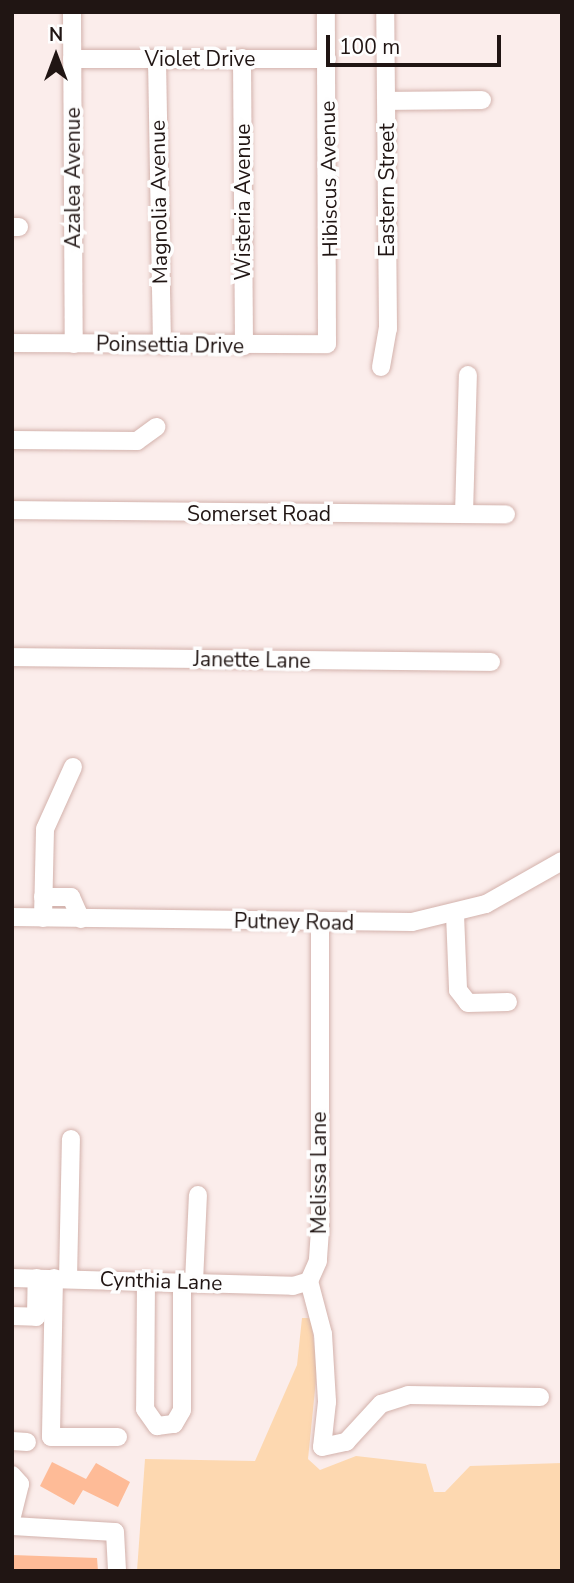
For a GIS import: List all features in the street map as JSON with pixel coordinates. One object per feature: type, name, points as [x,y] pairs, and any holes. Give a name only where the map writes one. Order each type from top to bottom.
[{"type":"street","name":"Azalea Avenue","points":[[72,12],[74,344]]},
{"type":"street","name":"Hibiscus Avenue","points":[[326,12],[327,344]]},
{"type":"street","name":"Eastern Street","points":[[381,367],[388,329],[385,12]]},
{"type":"street","name":"Wisteria Avenue","points":[[242,58],[244,346]]},
{"type":"street","name":"Violet Drive","points":[[72,59],[327,59]]},
{"type":"street","name":"Magnolia Avenue","points":[[158,59],[162,345]]},
{"type":"street","points":[[386,101],[482,100]]},
{"type":"street","name":"Poinsettia Drive","points":[[12,343],[244,346],[327,344]]},
{"type":"street","points":[[464,514],[468,375]]},
{"type":"street","points":[[12,440],[137,441],[156,427]]},
{"type":"street","name":"Somerset Road","points":[[12,510],[506,514]]},
{"type":"street","name":"Janette Lane","points":[[12,657],[491,662]]},
{"type":"street","points":[[43,918],[45,829],[73,767]]},
{"type":"street","name":"Putney Road","points":[[12,917],[320,923],[412,922],[455,914],[511,891],[562,861]]},
{"type":"street","points":[[43,897],[71,897],[81,919]]},
{"type":"street","points":[[455,914],[458,990],[468,1003],[508,1002]]},
{"type":"street","name":"Melissa Lane","points":[[309,1281],[318,1261],[320,1230],[320,923]]},
{"type":"street","points":[[71,1139],[53,1278],[51,1437],[118,1437]]},
{"type":"street","points":[[146,1280],[145,1409],[157,1426],[174,1424],[181,1410],[188,1281],[198,1195]]},
{"type":"street","name":"Cynthia Lane","points":[[12,1278],[293,1286],[309,1281]]},
{"type":"street","points":[[12,1316],[36,1317],[53,1278]]},
{"type":"street","points":[[309,1281],[323,1335],[322,1447],[346,1442],[381,1404],[408,1395],[540,1397]]},
{"type":"street","points":[[12,1475],[20,1484],[12,1515]]},
{"type":"street","points":[[12,1526],[116,1532],[117,1571]]},
{"type":"shaded area","points":[[302,1318],[311,1318],[317,1370],[308,1459],[320,1470],[356,1456],[426,1464],[434,1492],[445,1492],[470,1466],[562,1463],[562,1571],[137,1571],[145,1459],[255,1461],[297,1365]]},
{"type":"building","points":[[52,1462],[86,1479],[96,1463],[130,1482],[118,1507],[83,1490],[74,1505],[40,1486]]},
{"type":"building","points":[[12,1555],[97,1558],[98,1571],[12,1571]]}]
